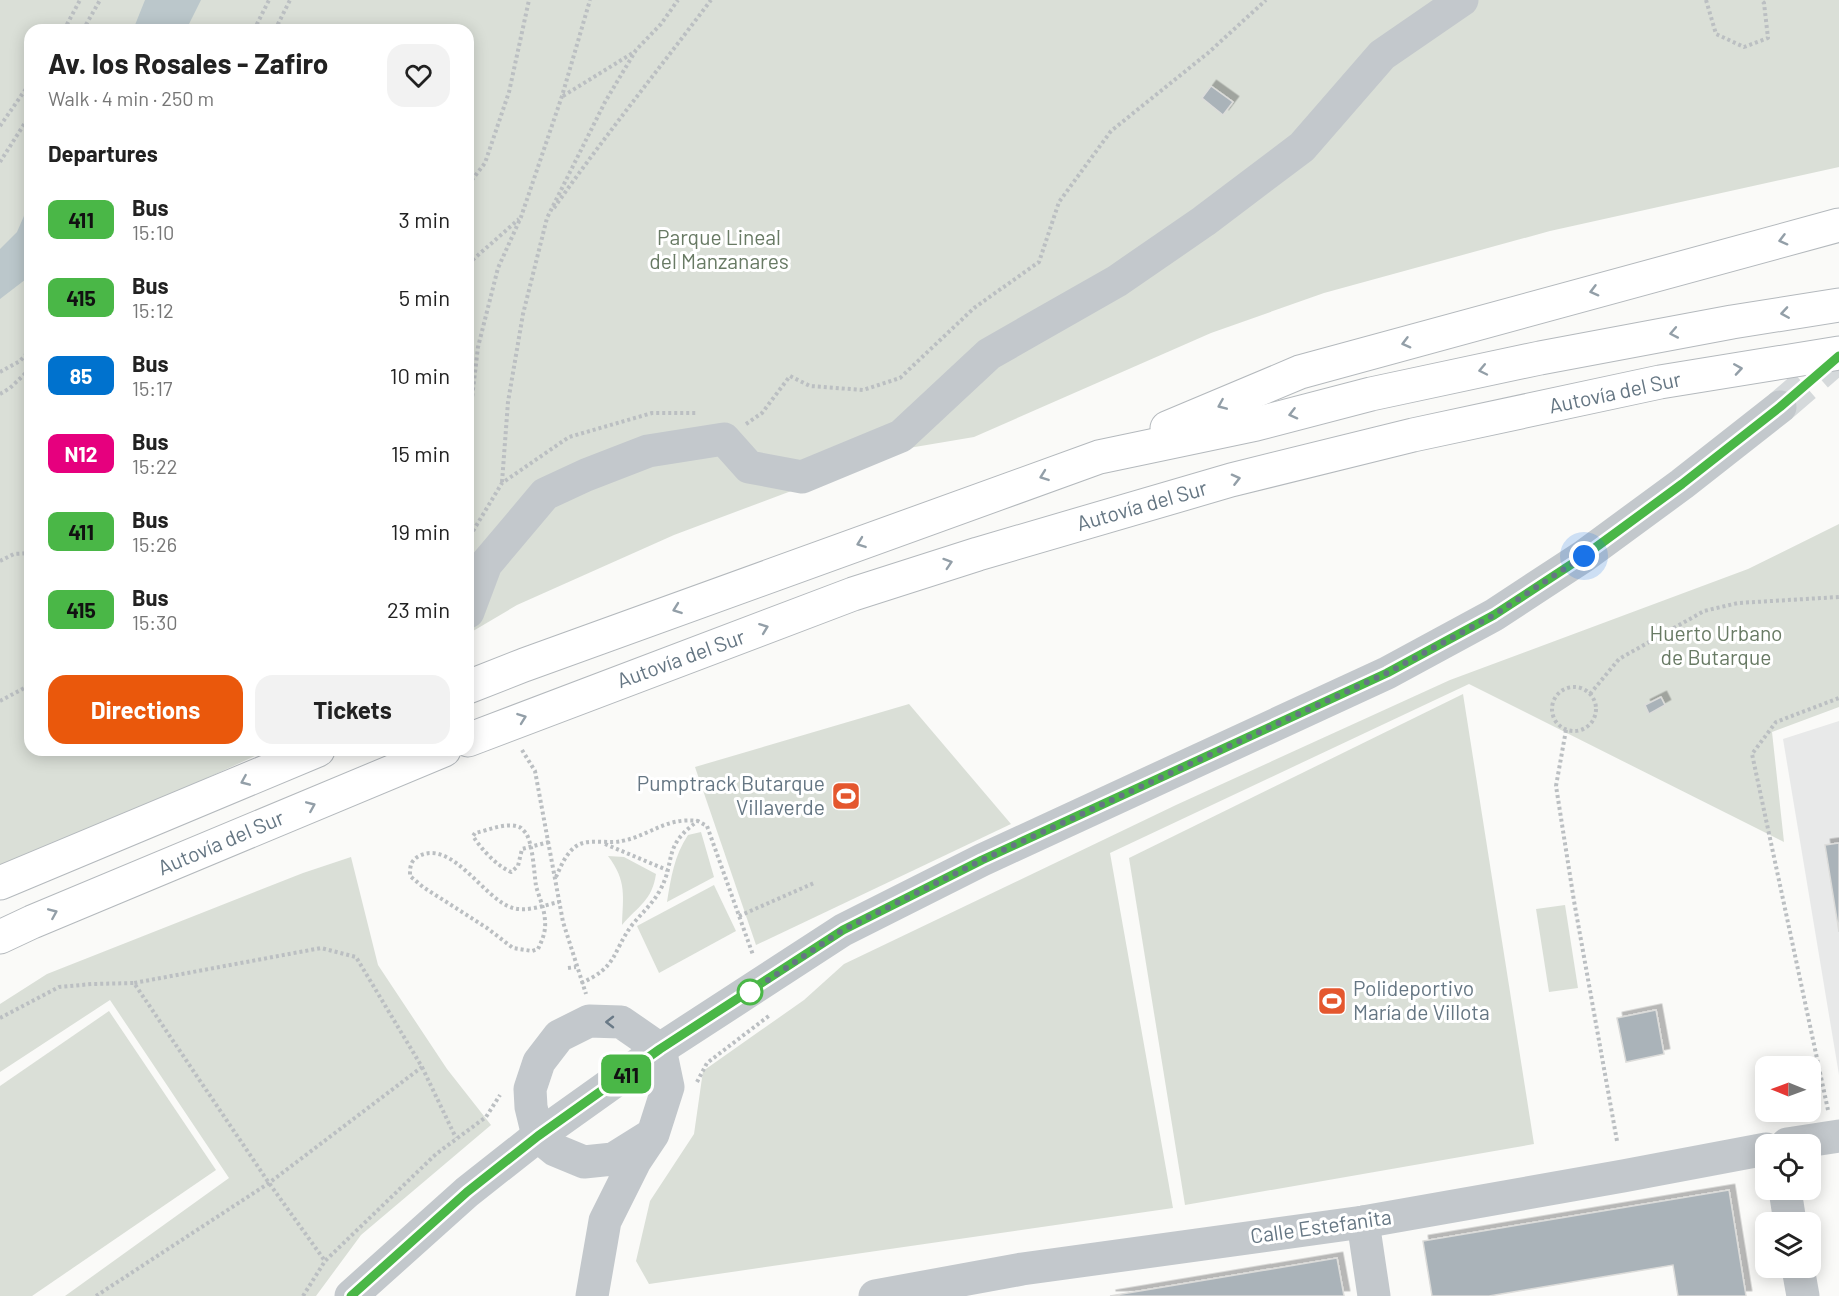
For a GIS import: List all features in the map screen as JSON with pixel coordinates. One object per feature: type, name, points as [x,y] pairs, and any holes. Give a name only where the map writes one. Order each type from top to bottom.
[{"type":"highway","points":[[474,685],[1099,457],[1300,372],[1839,225]]},
{"type":"highway","points":[[1099,457],[1256,424],[1371,394],[1461,375],[1731,322],[1839,305]]},
{"type":"highway","name":"Autovía del Sur","points":[[474,738],[853,594],[978,554],[1231,480],[1413,435],[1638,387],[1839,353]]},
{"type":"highway","points":[[0,883],[304,756]]},
{"type":"highway","name":"Autovía del Sur","points":[[0,937],[430,756]]},
{"type":"street","points":[[474,596],[486,564],[545,494],[648,451],[724,439],[749,467],[802,477],[901,436],[989,354],[1117,281],[1204,221],[1302,147],[1382,55],[1462,0]]},
{"type":"street","points":[[351,1296],[467,1192],[538,1136],[660,1049],[843,930],[982,860],[1387,673],[1494,615],[1584,556],[1682,484],[1780,407]]},
{"type":"street","points":[[592,1296],[606,1221],[635,1161],[653,1134],[668,1087],[660,1049],[621,1022],[589,1022],[559,1036],[539,1062],[530,1089],[531,1107],[538,1136],[555,1150],[584,1162],[613,1159],[653,1134]]},
{"type":"street","points":[[1821,1138],[1836,1136]]},
{"type":"street","name":"Calle Estefanita","points":[[875,1296],[978,1286],[1363,1222],[1755,1151]]},
{"type":"street","points":[[584,1162],[597,1181],[606,1221]]},
{"type":"street","points":[[1363,1222],[1374,1296]]},
{"type":"street","points":[[1800,1278],[1803,1296]]},
{"type":"path","points":[[67,24],[80,0]]},
{"type":"path","points":[[86,24],[100,0]]},
{"type":"path","points":[[257,24],[269,0]]},
{"type":"path","points":[[278,24],[290,0]]},
{"type":"path","points":[[474,177],[484,163],[509,92],[529,0]]},
{"type":"path","points":[[474,381],[478,347],[498,268],[521,217],[562,96],[590,0]]},
{"type":"path","points":[[501,483],[508,402],[523,314],[547,218],[605,102],[636,50],[661,24],[678,0]]},
{"type":"path","points":[[547,218],[596,149],[657,73],[711,0]]},
{"type":"path","points":[[762,413],[790,376],[810,386],[863,390],[900,378],[974,308],[1040,262],[1059,202],[1112,131],[1208,53],[1266,0]]},
{"type":"path","points":[[1706,0],[1716,34],[1744,47],[1768,38],[1764,3],[1761,0]]},
{"type":"path","points":[[562,96],[636,50]]},
{"type":"path","points":[[0,126],[24,92]]},
{"type":"path","points":[[0,162],[24,124]]},
{"type":"path","points":[[474,259],[521,217]]},
{"type":"path","points":[[0,372],[24,357]]},
{"type":"path","points":[[0,394],[24,375]]},
{"type":"path","points":[[0,561],[14,554],[24,553]]},
{"type":"path","points":[[1590,694],[1619,659],[1704,611],[1738,603],[1839,597]]},
{"type":"path","points":[[1579,687],[1590,694],[1596,706],[1594,720],[1582,730],[1566,730],[1554,720],[1552,707],[1556,696],[1565,688],[1579,687]]},
{"type":"path","points":[[0,701],[24,688]]},
{"type":"path","points":[[1836,1136],[1752,754],[1776,722],[1839,698]]},
{"type":"path","points":[[1566,730],[1556,786],[1617,1140]]},
{"type":"path","points":[[522,749],[535,771],[563,921],[586,996],[589,1022]]},
{"type":"path","points":[[555,879],[565,858],[581,844],[622,841],[669,822],[698,821],[707,826],[753,955]]},
{"type":"path","points":[[581,983],[600,974],[614,960],[632,926],[659,892],[671,850],[678,837],[698,821]]},
{"type":"path","points":[[549,842],[530,846],[522,849],[518,866],[511,872],[496,862],[473,836],[476,832],[512,826],[522,828],[528,835],[530,846],[541,906],[545,922],[542,941],[538,949],[532,951],[513,948],[410,876],[410,867],[414,859],[425,854],[439,853],[512,908],[524,909],[541,906],[559,902]]},
{"type":"path","points":[[601,843],[667,870]]},
{"type":"path","points":[[739,916],[814,883]]},
{"type":"path","points":[[0,1018],[59,987],[134,983],[321,948],[356,957],[423,1067],[456,1138]]},
{"type":"path","points":[[568,968],[576,967]]},
{"type":"path","points":[[134,983],[269,1183],[325,1261]]},
{"type":"path","points":[[696,1088],[699,1076],[707,1063],[777,1010]]},
{"type":"path","points":[[96,1296],[269,1183],[423,1067]]},
{"type":"path","points":[[303,1296],[325,1261],[436,1154],[486,1117],[502,1093]]},
{"type":"shaded area","points":[[145,0],[201,0],[189,24],[135,24]]},
{"type":"shaded area","points":[[24,216],[24,281],[0,299],[0,249],[17,232]]},
{"type":"shaded area","points":[[1839,721],[1839,1075],[1783,739]]},
{"type":"green space","name":"Parque Lineal del Manzanares","points":[[0,0],[1839,0],[1839,167],[1550,231],[1324,293],[1211,333],[974,437],[903,449],[674,535],[517,605],[474,630],[474,24],[24,24],[24,756],[255,756],[0,873]]},
{"type":"green space","name":"Huerto Urbano de Butarque","points":[[1839,524],[1839,707],[1772,732],[1784,842],[1469,684],[1110,853],[1173,1208],[649,1284],[636,1261],[650,1201],[694,1134],[703,1071],[804,1000],[844,964],[1176,805],[1450,680],[1748,569]]},
{"type":"green space","name":"Polideportivo María de Villota","points":[[1463,694],[1534,1144],[1185,1205],[1129,858]]},
{"type":"green space","name":"Pumptrack Butarque Villaverde","points":[[909,704],[1011,824],[756,945],[695,767]]},
{"type":"green space","points":[[701,832],[714,877],[667,902],[679,851],[688,835]]},
{"type":"green space","points":[[608,856],[624,857],[656,874],[648,897],[622,925],[623,889],[618,873]]},
{"type":"green space","points":[[351,857],[378,965],[447,1069],[491,1125],[361,1235],[316,1296],[65,1296],[229,1178],[110,1000],[0,1072],[0,1004],[47,974],[303,873]]},
{"type":"green space","points":[[714,885],[736,931],[659,973],[637,926]]},
{"type":"green space","points":[[1565,905],[1578,988],[1549,992],[1536,909]]},
{"type":"green space","points":[[109,1011],[216,1170],[32,1296],[0,1296],[0,1086]]},
{"type":"building","points":[[1211,86],[1233,102],[1223,115],[1202,98]]},
{"type":"building","points":[[1661,697],[1665,705],[1649,714],[1645,705]]},
{"type":"building","points":[[1839,843],[1839,932],[1825,845]]},
{"type":"building","points":[[1656,1010],[1664,1054],[1626,1062],[1617,1018]]},
{"type":"building","points":[[1729,1190],[1746,1296],[1678,1296],[1673,1265],[1489,1296],[1432,1296],[1423,1241]]},
{"type":"building","points":[[1337,1258],[1344,1296],[1110,1296]]},
{"type":"tunnel","points":[[1780,407],[1839,356]]},
{"type":"bus line","name":"411","points":[[351,1296],[434,1220],[538,1136],[660,1049],[843,930],[982,860],[1387,673],[1494,615],[1584,556],[1682,484],[1780,407],[1839,356]]},
{"type":"place","name":"Pumptrack Butarque Villaverde","points":[[846,796]]},
{"type":"place","name":"Polideportivo María de Villota","points":[[1332,1001]]},
{"type":"route","points":[[750,992],[843,930],[982,860],[1387,673],[1494,615],[1584,556]]}]
